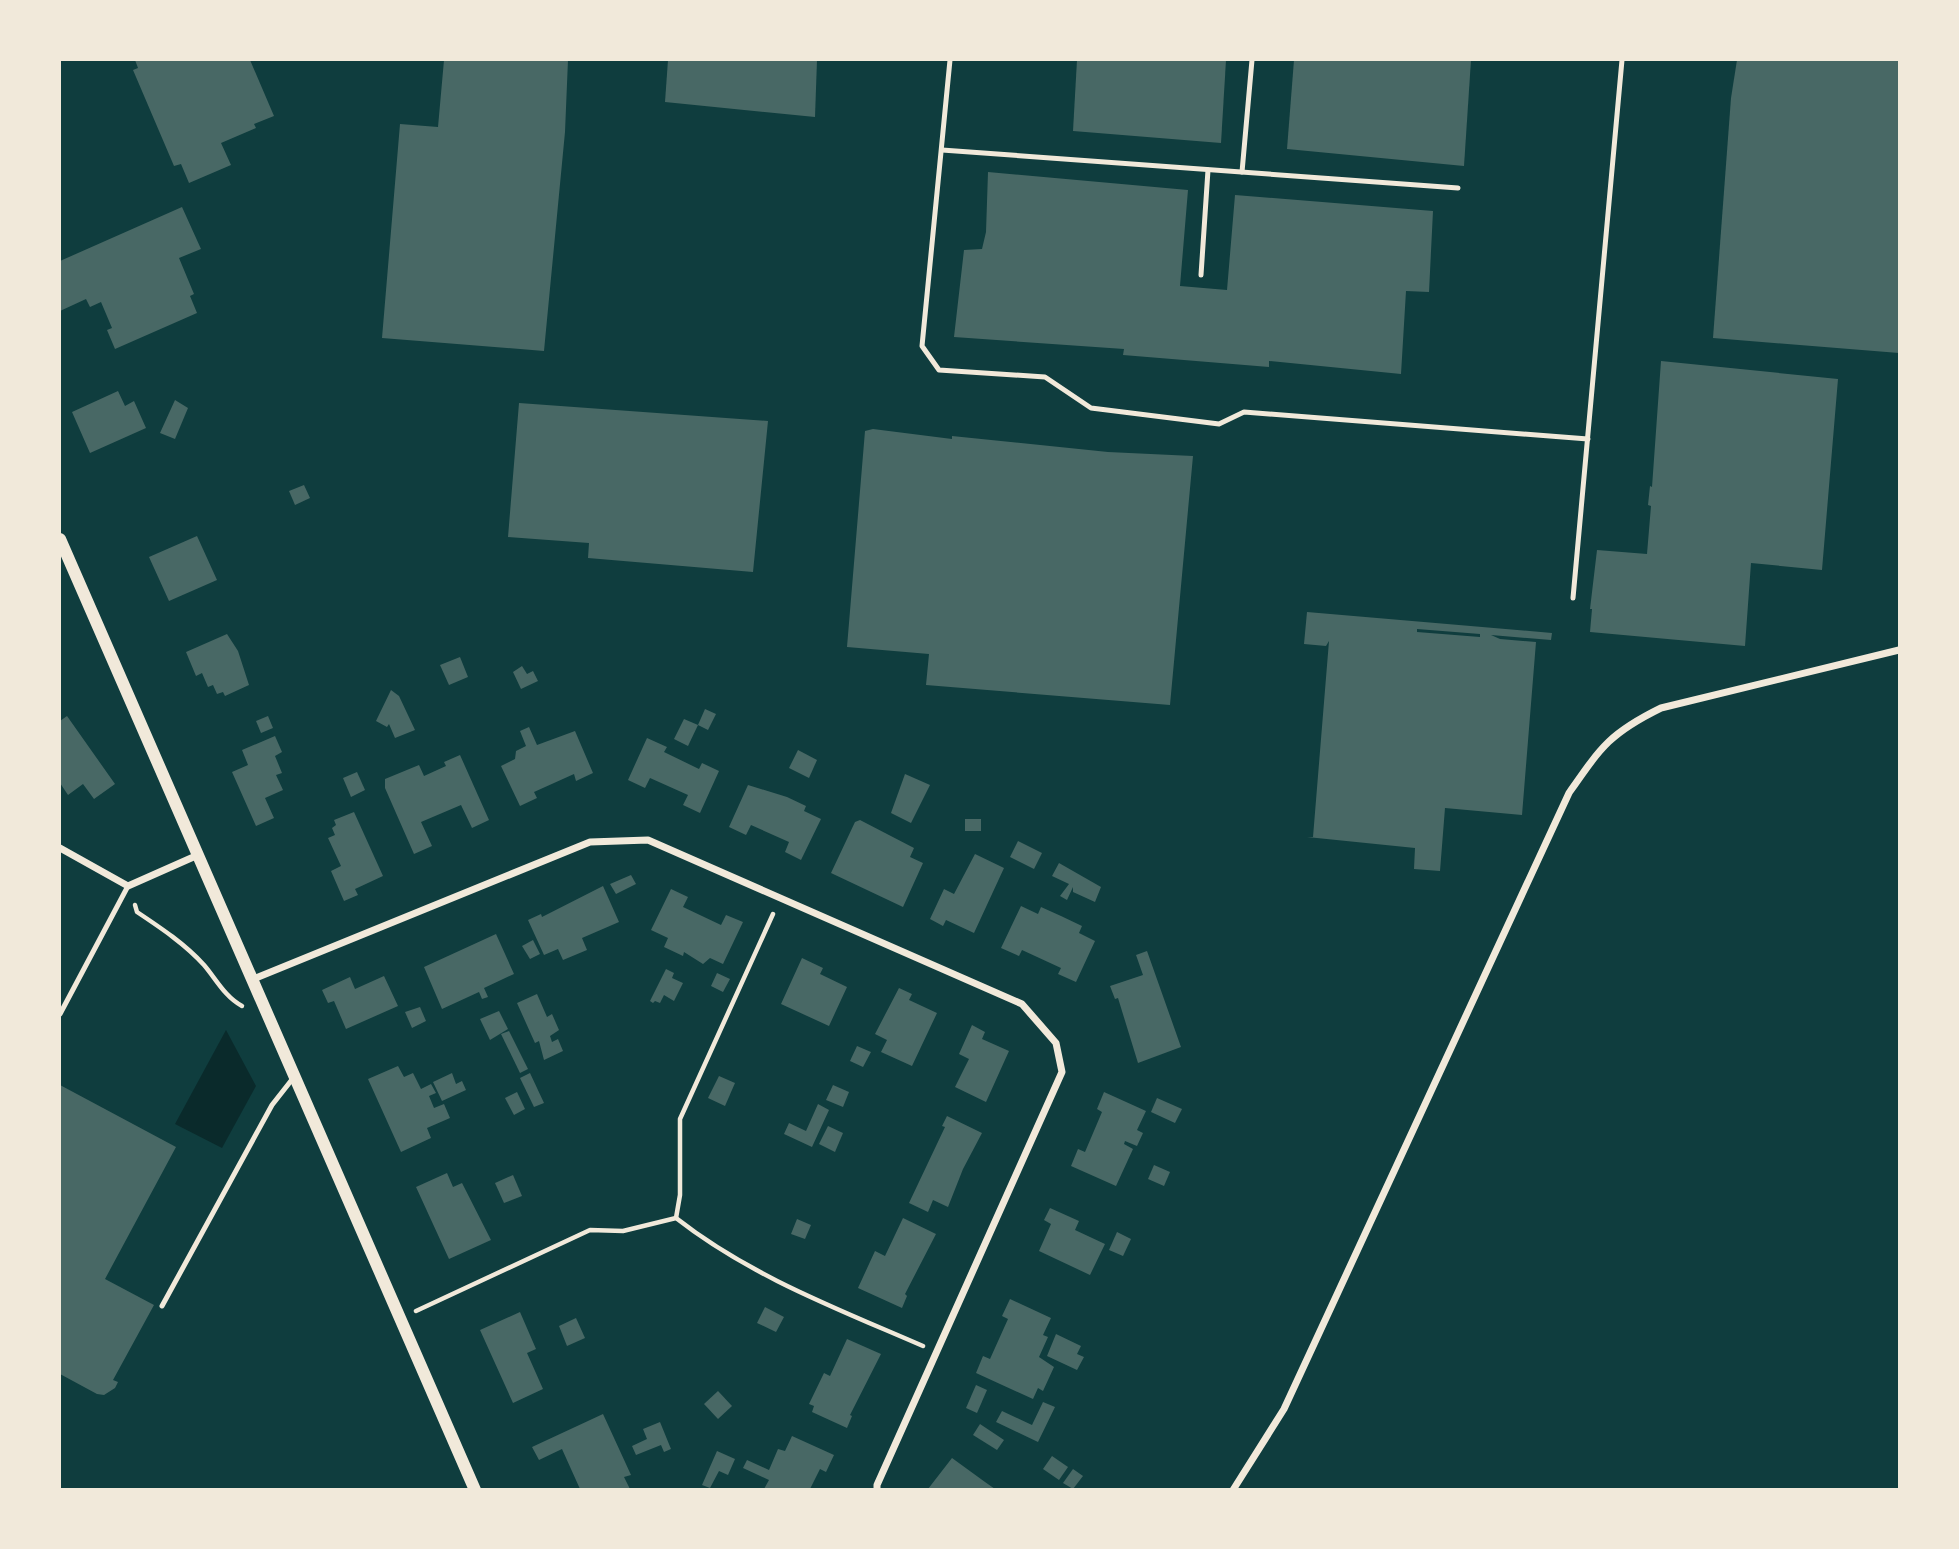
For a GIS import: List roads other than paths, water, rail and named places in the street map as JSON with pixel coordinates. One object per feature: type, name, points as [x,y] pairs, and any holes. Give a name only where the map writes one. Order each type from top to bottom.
[{"type":"street","points":[[60,539],[475,1489]]},
{"type":"street","points":[[1233,1489],[1284,1409],[1569,793],[1602,744],[1633,722],[1661,709],[1899,650]]},
{"type":"street","points":[[251,981],[590,842],[648,840],[1022,1004],[1056,1043],[1062,1072],[877,1489]]},
{"type":"street","points":[[60,848],[128,886],[198,855]]},
{"type":"lane","points":[[950,60],[922,346],[939,370],[1045,377],[1091,408],[1219,424],[1244,412],[1588,439]]},
{"type":"lane","points":[[1242,172],[1252,60]]},
{"type":"lane","points":[[1573,598],[1622,60]]},
{"type":"lane","points":[[942,150],[1458,188]]},
{"type":"lane","points":[[1201,275],[1208,170]]},
{"type":"lane","points":[[60,1014],[128,886]]},
{"type":"lane","points":[[162,1307],[272,1105],[294,1077]]},
{"type":"water","points":[[226,1030],[256,1086],[222,1148],[175,1124]]}]
